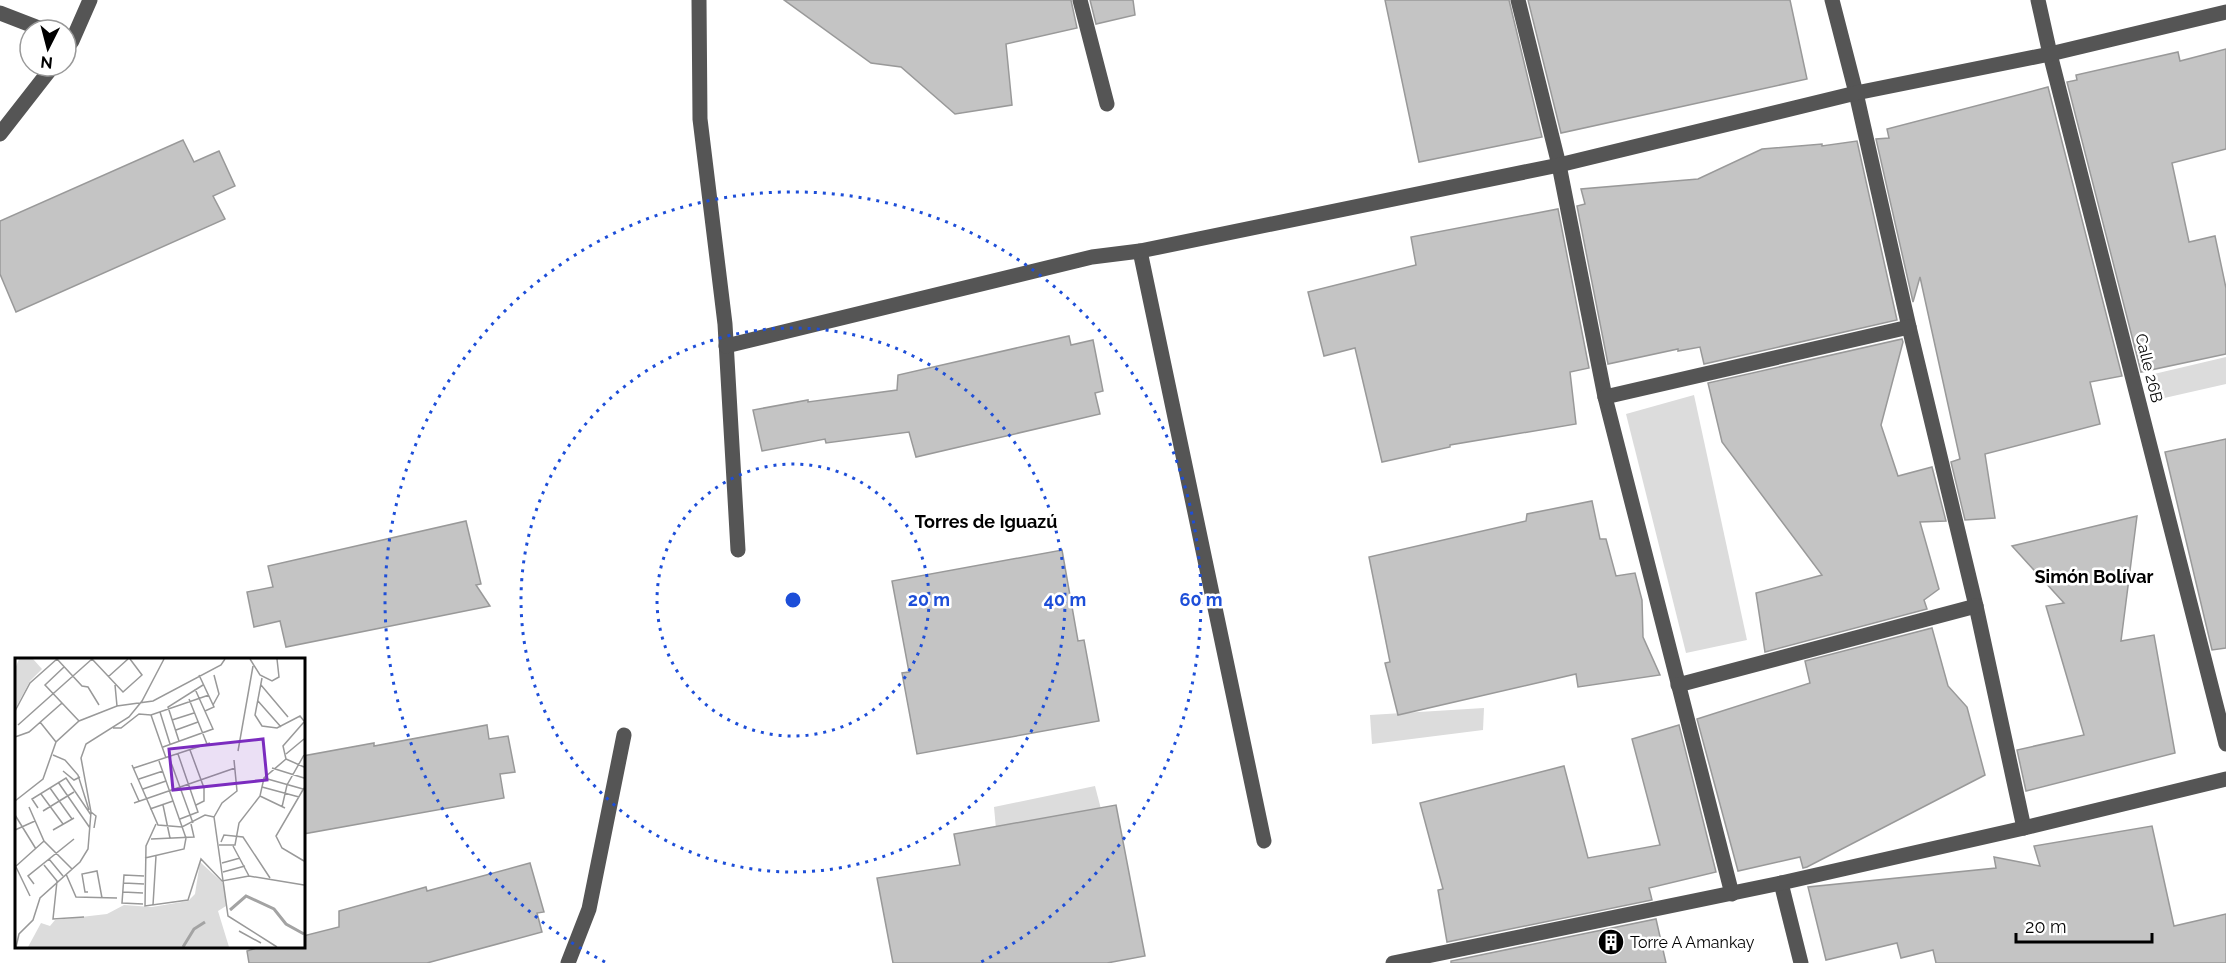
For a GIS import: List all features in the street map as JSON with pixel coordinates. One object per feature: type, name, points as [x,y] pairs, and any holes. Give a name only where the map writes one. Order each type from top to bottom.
[{"type":"street","points":[[78,23],[90,0]]},
{"type":"street","points":[[699,0],[699,119],[726,346],[738,550]]},
{"type":"street","points":[[1080,0],[1107,104]]},
{"type":"street","points":[[1518,0],[1559,165],[1605,397],[1732,894]]},
{"type":"street","points":[[1832,0],[1856,93],[1976,606],[2024,828]]},
{"type":"street","name":"Calle 26B","points":[[2038,0],[2226,744]]},
{"type":"street","points":[[726,346],[1092,257],[1140,251],[1559,165],[1856,93],[2050,54],[2226,12]]},
{"type":"street","points":[[0,13],[18,20]]},
{"type":"street","points":[[0,134],[44,78]]},
{"type":"street","points":[[1140,251],[1264,841]]},
{"type":"street","points":[[1605,397],[1909,327]]},
{"type":"street","points":[[1678,685],[1976,606]]},
{"type":"street","points":[[568,963],[589,909],[624,735]]},
{"type":"street","points":[[1394,963],[1732,894],[2024,828],[2226,779]]},
{"type":"street","points":[[1781,883],[1802,963]]},
{"type":"shaded area","points":[[2226,357],[2226,384],[2160,399],[2154,374]]},
{"type":"shaded area","points":[[1694,395],[1747,640],[1686,653],[1626,414]]},
{"type":"shaded area","points":[[1484,708],[1483,730],[1372,744],[1370,715]]},
{"type":"shaded area","points":[[1095,786],[1102,813],[996,829],[994,807]]},
{"type":"building","points":[[784,0],[1071,0],[1077,28],[1006,44],[1012,105],[955,114],[901,67],[871,63]]},
{"type":"building","points":[[1090,0],[1133,0],[1135,15],[1096,24]]},
{"type":"building","points":[[1385,0],[1509,0],[1542,137],[1419,162]]},
{"type":"building","points":[[1528,0],[1790,0],[1807,79],[1561,133]]},
{"type":"building","points":[[2226,49],[2226,149],[2172,163],[2189,242],[2215,236],[2226,288],[2226,354],[2141,372],[2067,82],[2077,80],[2076,75],[2178,52],[2180,61]]},
{"type":"building","points":[[2048,87],[2122,376],[2090,382],[2100,424],[1985,454],[1995,518],[1965,520],[1951,462],[1960,459],[1920,277],[1913,302],[1876,139],[1889,138],[1887,129]]},
{"type":"building","points":[[183,140],[194,162],[219,151],[235,186],[213,196],[225,219],[16,312],[0,274],[0,221]]},
{"type":"building","points":[[1857,141],[1897,320],[1704,364],[1700,347],[1678,351],[1678,349],[1608,364],[1577,206],[1585,204],[1581,189],[1698,179],[1762,149],[1822,144],[1822,146]]},
{"type":"building","points":[[1558,209],[1589,368],[1570,372],[1576,424],[1450,445],[1450,447],[1382,462],[1355,348],[1324,356],[1308,292],[1416,265],[1411,237]]},
{"type":"building","points":[[1069,336],[1071,345],[1093,340],[1103,391],[1095,393],[1100,414],[916,457],[909,432],[826,443],[825,439],[762,451],[753,410],[808,400],[808,402],[897,390],[898,375]]},
{"type":"building","points":[[1902,339],[1881,425],[1898,476],[1932,467],[1946,521],[1920,522],[1939,589],[1924,600],[1927,609],[1765,652],[1756,593],[1822,575],[1722,442],[1708,383]]},
{"type":"building","points":[[2226,439],[2226,648],[2212,650],[2165,452]]},
{"type":"building","points":[[1592,501],[1600,539],[1606,539],[1616,576],[1635,573],[1642,600],[1643,637],[1660,675],[1578,687],[1576,674],[1398,715],[1385,663],[1390,662],[1369,557],[1526,521],[1527,514]]},
{"type":"building","points":[[2137,516],[2121,641],[2154,635],[2175,753],[2026,791],[2017,750],[2084,735],[2046,606],[2064,603],[2012,546]]},
{"type":"building","points":[[466,521],[481,584],[476,585],[490,606],[286,647],[280,621],[254,627],[247,592],[273,587],[268,566]]},
{"type":"building","points":[[1062,550],[1078,641],[1084,640],[1099,721],[917,754],[902,673],[909,672],[892,581]]},
{"type":"building","points":[[1932,628],[1948,686],[1967,707],[1985,775],[1807,867],[1803,868],[1800,857],[1738,871],[1697,719],[1810,683],[1805,661]]},
{"type":"building","points":[[487,725],[489,739],[508,736],[515,772],[500,774],[504,798],[304,834],[304,756],[374,743],[374,746]]},
{"type":"building","points":[[1679,725],[1716,872],[1649,888],[1652,900],[1447,942],[1438,890],[1443,889],[1420,803],[1564,766],[1588,858],[1660,845],[1632,739]]},
{"type":"building","points":[[1116,805],[1145,956],[1107,963],[893,963],[877,878],[960,865],[954,834]]},
{"type":"building","points":[[2152,826],[2174,926],[2226,914],[2226,963],[1936,963],[1933,950],[1901,958],[1897,943],[1826,960],[1808,887],[1996,868],[1994,857],[2040,866],[2034,846]]},
{"type":"building","points":[[530,863],[544,912],[537,913],[542,932],[427,963],[249,963],[247,951],[257,948],[304,948],[304,936],[339,927],[339,911],[426,887],[427,891]]},
{"type":"building","name":"Torre A Amankay","points":[[1656,919],[1666,963],[1451,963],[1451,961]]},
{"type":"place","name":"Torre A Amankay","points":[[1611,942]]},
{"type":"district","name":"Torres de Iguazú","points":[[986,521]]},
{"type":"district","name":"Simón Bolívar","points":[[2094,576]]}]
